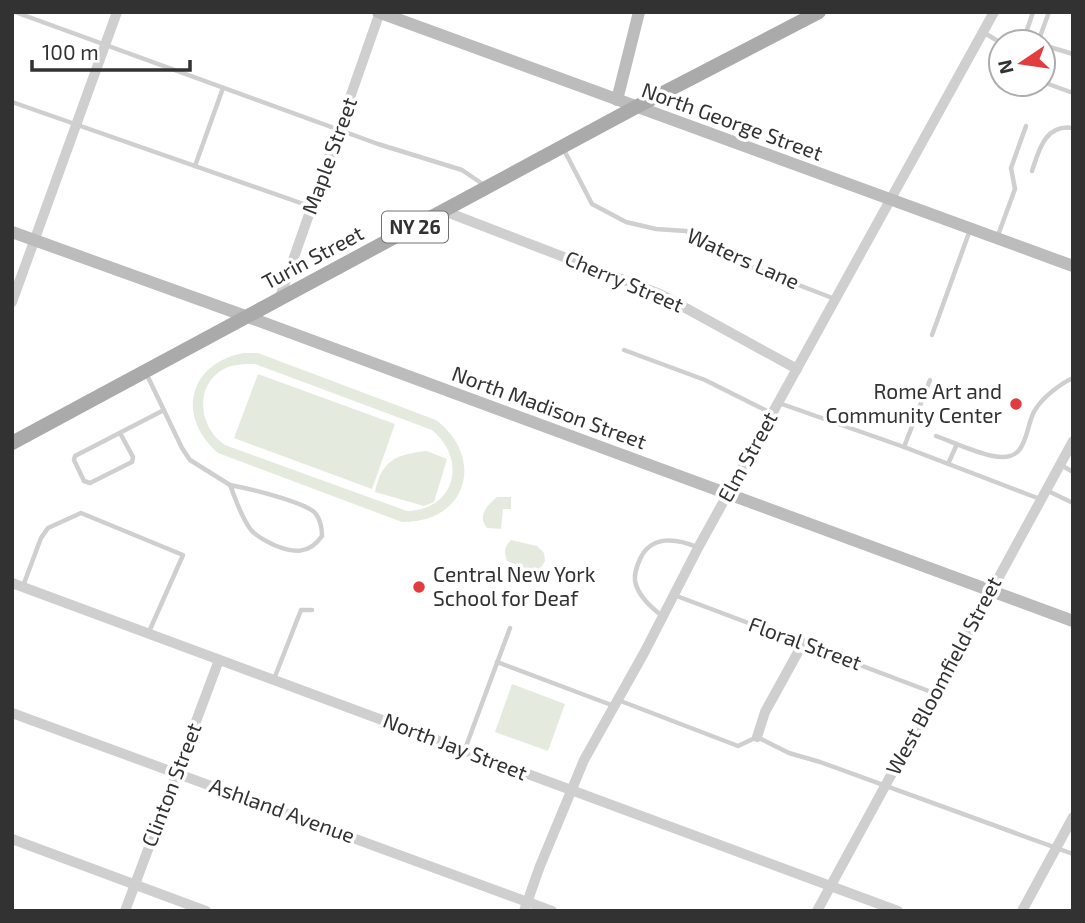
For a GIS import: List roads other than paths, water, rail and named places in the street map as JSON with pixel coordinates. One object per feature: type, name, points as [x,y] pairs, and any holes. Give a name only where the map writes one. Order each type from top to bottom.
[{"type":"main road","name":"Turin Street","points":[[12,443],[636,107],[819,12]]},
{"type":"street","points":[[12,302],[117,12]]},
{"type":"street","name":"North George Street","points":[[380,12],[1073,266]]},
{"type":"street","name":"Maple Street","points":[[279,300],[380,12]]},
{"type":"street","points":[[617,100],[639,12]]},
{"type":"street","name":"Elm Street","points":[[525,906],[571,790],[616,703],[698,547],[994,12]]},
{"type":"street","name":"Cherry Street","points":[[444,211],[660,294],[797,369]]},
{"type":"street","name":"North Madison Street","points":[[12,232],[1073,621]]},
{"type":"street","name":"West Bloomfield Street","points":[[817,911],[1073,441]]},
{"type":"street","name":"North Jay Street","points":[[18,585],[898,911]]},
{"type":"street","points":[[757,737],[765,712],[803,643]]},
{"type":"street","name":"Clinton Street","points":[[125,911],[219,660]]},
{"type":"street","name":"Ashland Avenue","points":[[12,713],[178,773],[525,906],[552,911]]},
{"type":"street","points":[[1022,911],[1073,817]]},
{"type":"street","points":[[12,839],[206,911]]},
{"type":"lane","points":[[15,12],[339,130],[461,170],[487,188]]},
{"type":"lane","points":[[983,32],[987,34]]},
{"type":"lane","points":[[195,166],[223,88]]},
{"type":"lane","points":[[12,102],[312,207]]},
{"type":"lane","points":[[997,239],[1015,189],[1011,167],[1026,126]]},
{"type":"lane","points":[[1032,172],[1042,143],[1049,134],[1055,129],[1073,128]]},
{"type":"lane","name":"Waters Lane","points":[[562,147],[592,204],[626,222],[656,229],[686,231],[739,262],[835,299]]},
{"type":"lane","points":[[932,335],[970,229]]},
{"type":"lane","points":[[624,349],[705,380],[772,414]]},
{"type":"lane","points":[[145,372],[190,460],[230,485],[312,510],[322,527],[322,536],[310,548],[292,552],[263,540],[252,531],[240,512],[230,485]]},
{"type":"lane","points":[[936,436],[993,456],[1011,455],[1025,443],[1035,410],[1060,386],[1073,378]]},
{"type":"lane","points":[[904,447],[930,380]]},
{"type":"lane","points":[[778,402],[948,464],[1073,503]]},
{"type":"lane","points":[[120,433],[134,457],[132,462],[90,483],[85,481],[74,460],[75,456],[164,410]]},
{"type":"lane","points":[[948,464],[957,444]]},
{"type":"lane","points":[[1060,465],[1073,472]]},
{"type":"lane","points":[[18,585],[48,528],[81,513],[183,555],[148,634]]},
{"type":"lane","points":[[663,616],[643,598],[635,581],[636,568],[645,550],[667,539],[682,540],[698,547]]},
{"type":"lane","name":"Floral Street","points":[[674,595],[935,694]]},
{"type":"lane","points":[[274,679],[301,610],[312,610]]},
{"type":"lane","points":[[464,750],[510,628]]},
{"type":"lane","points":[[497,662],[738,747],[757,737],[789,753],[1073,853]]},
{"type":"place","name":"Rome Art and Community Center","points":[[1016,404]]},
{"type":"place","name":"Central New York School for Deaf","points":[[419,587]]}]
